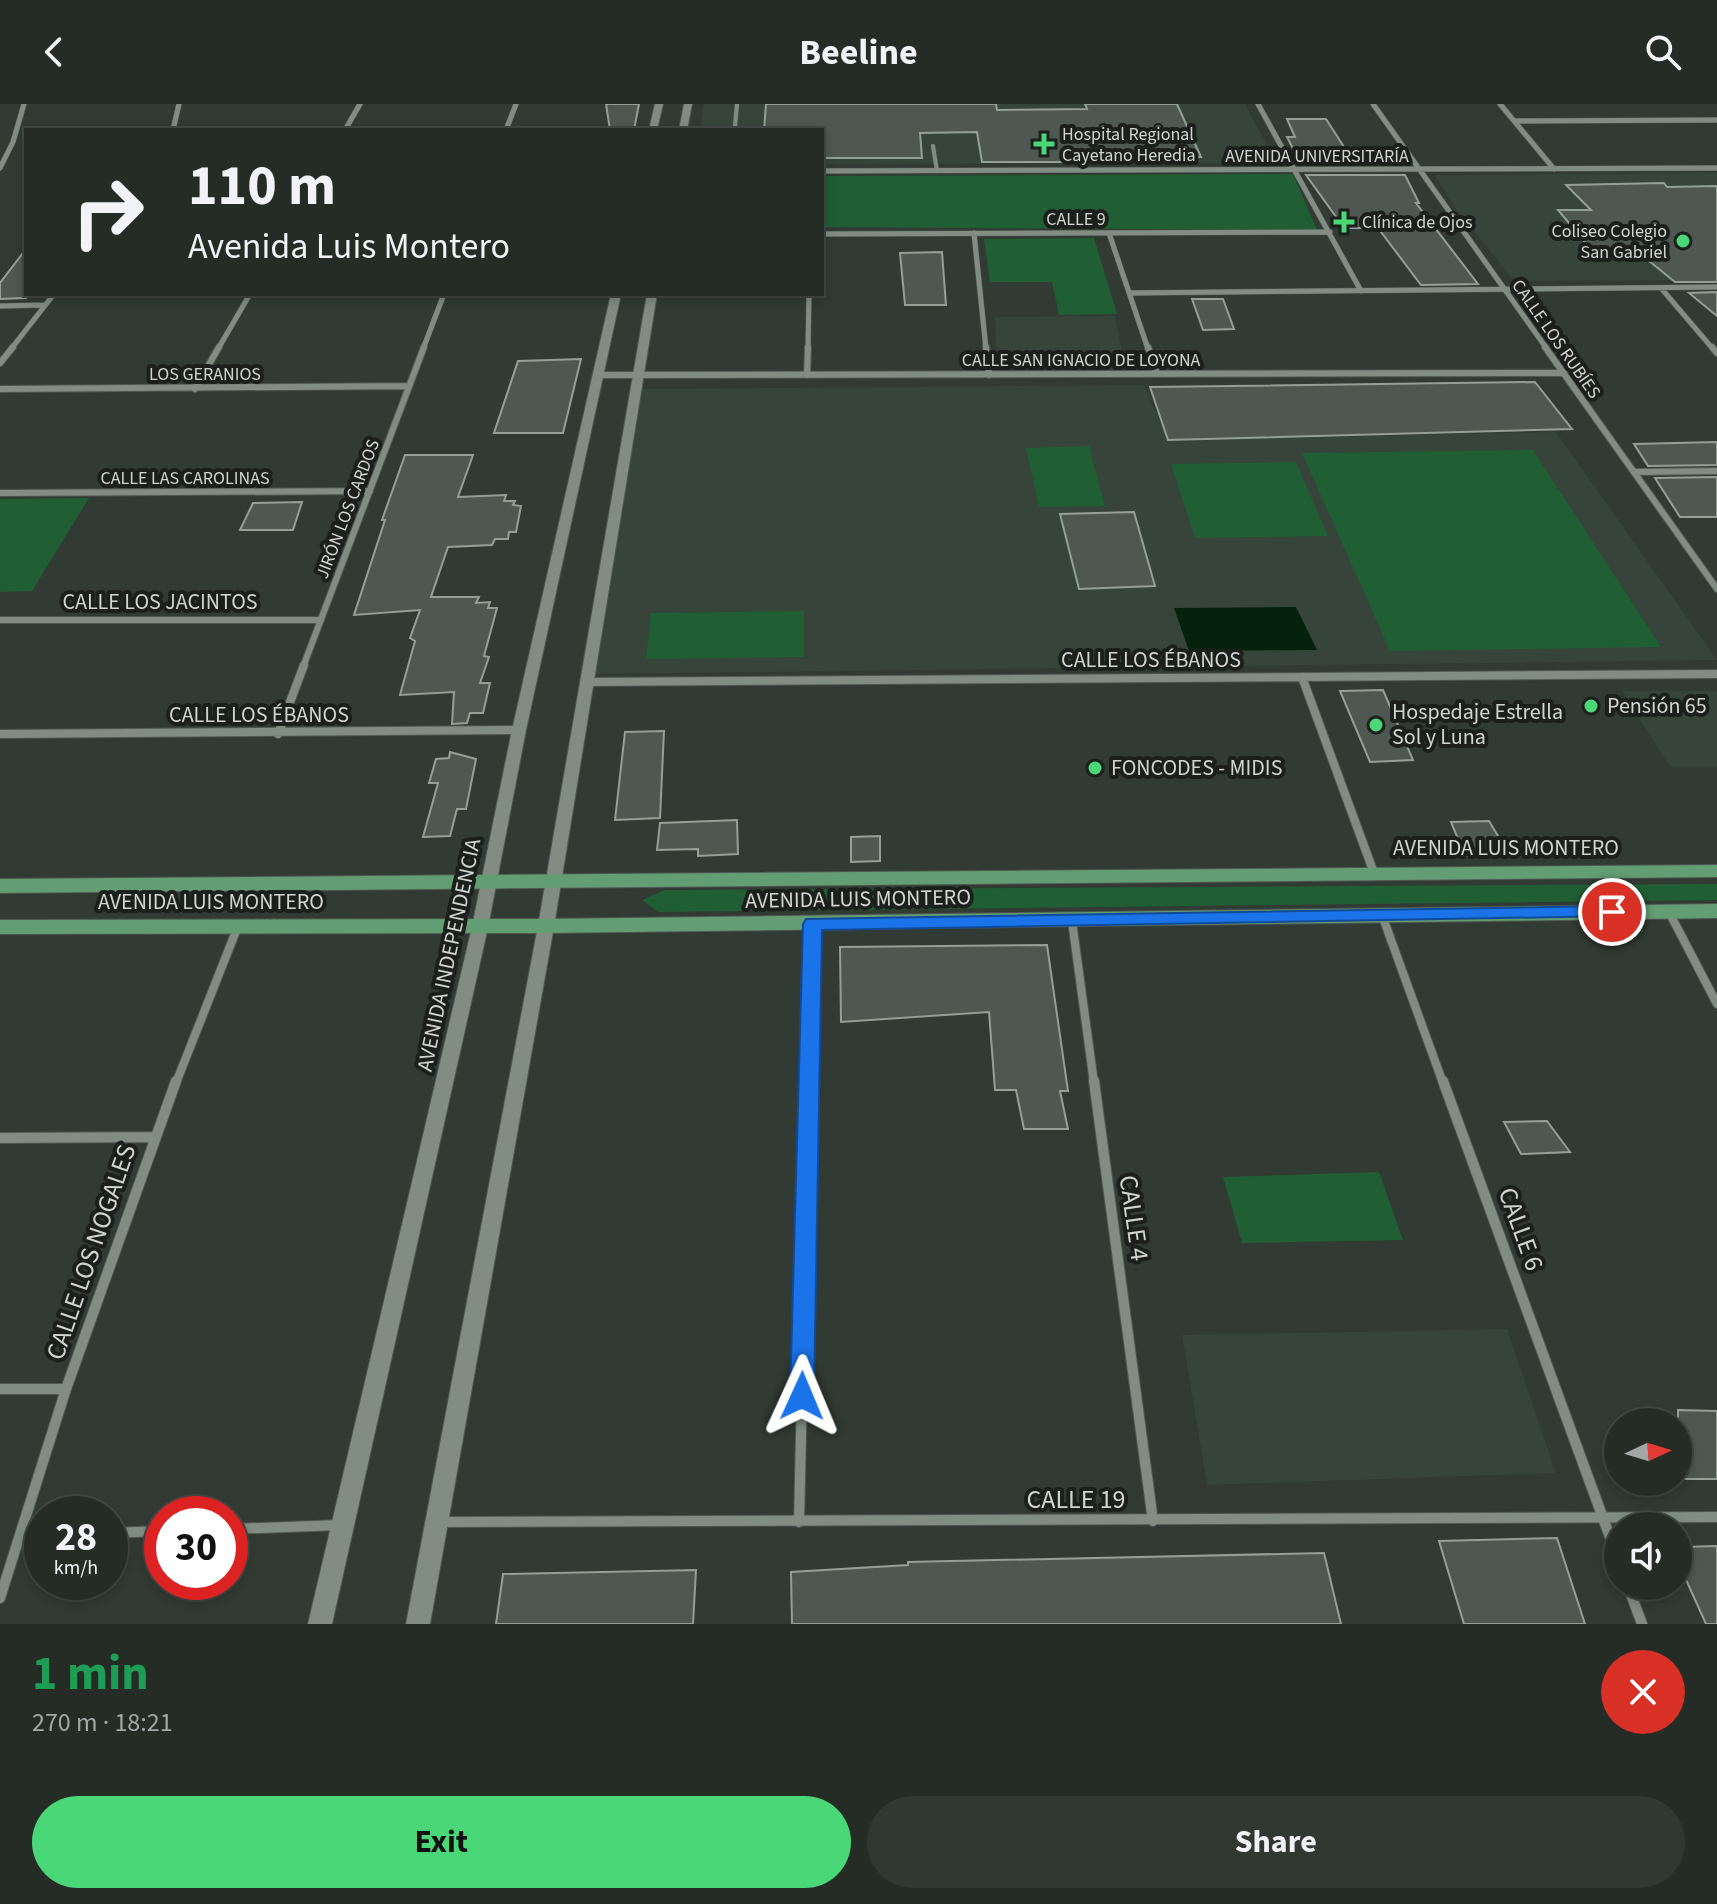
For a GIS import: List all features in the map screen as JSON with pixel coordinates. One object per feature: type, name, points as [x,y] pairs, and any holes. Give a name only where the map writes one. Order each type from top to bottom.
[{"type":"main road","points":[[653,128],[659,104]]},
{"type":"main road","points":[[683,128],[688,104]]},
{"type":"main road","name":"AVENIDA INDEPENDENCIA","points":[[320,1624],[480,927],[519,730],[616,296]]},
{"type":"main road","points":[[418,1624],[546,926],[652,296]]},
{"type":"main road","name":"AVENIDA LUIS MONTERO","points":[[0,886],[1717,871]]},
{"type":"main road","name":"AVENIDA LUIS MONTERO","points":[[0,927],[812,924],[1717,911]]},
{"type":"street","points":[[0,168],[13,142],[24,104]]},
{"type":"street","points":[[173,128],[179,104]]},
{"type":"street","points":[[346,128],[360,104]]},
{"type":"street","points":[[507,128],[516,104]]},
{"type":"street","points":[[1258,104],[1361,291]]},
{"type":"street","name":"CALLE LOS RUBÍES","points":[[1373,104],[1717,589]]},
{"type":"street","points":[[1500,104],[1554,169]]},
{"type":"street","points":[[1514,121],[1717,120]]},
{"type":"street","name":"AVENIDA UNIVERSITARÍA","points":[[824,171],[1717,168]]},
{"type":"street","name":"CALLE 9","points":[[824,234],[1330,232]]},
{"type":"street","points":[[974,233],[989,375]]},
{"type":"street","points":[[1109,233],[1157,374]]},
{"type":"street","points":[[1129,293],[1717,287]]},
{"type":"street","points":[[1661,288],[1717,353]]},
{"type":"street","points":[[0,363],[52,296]]},
{"type":"street","points":[[195,389],[249,296]]},
{"type":"street","name":"JIRÓN LOS CARDOS","points":[[278,734],[443,296]]},
{"type":"street","points":[[807,375],[809,296]]},
{"type":"street","points":[[0,306],[45,305]]},
{"type":"street","name":"CALLE SAN IGNACIO DE LOYONA","points":[[598,375],[1564,373]]},
{"type":"street","name":"LOS GERANIOS","points":[[0,389],[409,386]]},
{"type":"street","points":[[1634,472],[1717,471]]},
{"type":"street","name":"CALLE LAS CAROLINAS","points":[[0,493],[370,491]]},
{"type":"street","name":"CALLE LOS JACINTOS","points":[[0,620],[321,620]]},
{"type":"street","name":"CALLE LOS ÉBANOS","points":[[586,682],[1717,674]]},
{"type":"street","points":[[1302,677],[1374,873]]},
{"type":"street","name":"CALLE LOS ÉBANOS","points":[[0,734],[519,730]]},
{"type":"street","points":[[1669,911],[1717,1004]]},
{"type":"street","name":"CALLE 6","points":[[1382,914],[1603,1518]]},
{"type":"street","name":"CALLE 4","points":[[1072,921],[1153,1521]]},
{"type":"street","points":[[799,1522],[812,924]]},
{"type":"street","name":"CALLE LOS NOGALES","points":[[0,1598],[66,1389],[154,1137],[238,925]]},
{"type":"street","points":[[0,1138],[154,1137]]},
{"type":"street","points":[[0,1389],[66,1389]]},
{"type":"street","name":"CALLE 19","points":[[436,1522],[1717,1517]]},
{"type":"street","points":[[248,1528],[341,1525]]},
{"type":"street","points":[[1633,1600],[1642,1624]]},
{"type":"lane","points":[[735,126],[737,104]]},
{"type":"lane","points":[[933,146],[937,171]]},
{"type":"shaded area","name":"Hospital Regional Cayetano Heredia","points":[[704,104],[1245,104],[1274,158],[1266,163],[824,164],[824,128],[700,128]]},
{"type":"shaded area","points":[[1717,173],[1717,280],[1514,281],[1454,206],[1435,175]]},
{"type":"shaded area","points":[[1115,316],[1125,367],[997,369],[995,317]]},
{"type":"shaded area","points":[[1144,385],[1168,440],[1556,432],[1717,660],[595,674],[640,389]]},
{"type":"shaded area","points":[[1296,607],[1317,650],[1189,651],[1174,608]]},
{"type":"shaded area","points":[[1622,691],[1717,691],[1717,767],[1670,767]]},
{"type":"shaded area","points":[[1507,1329],[1556,1473],[1207,1485],[1182,1335]]},
{"type":"green space","points":[[1293,174],[1317,230],[824,227],[824,176]]},
{"type":"green space","points":[[1094,238],[1117,314],[1059,315],[1052,282],[990,282],[984,239]]},
{"type":"green space","points":[[1089,446],[1105,506],[1039,507],[1026,448]]},
{"type":"green space","points":[[1533,450],[1661,647],[1390,651],[1302,453]]},
{"type":"green space","points":[[1296,462],[1328,536],[1195,538],[1171,464]]},
{"type":"green space","points":[[89,498],[32,591],[0,592],[0,499]]},
{"type":"green space","points":[[804,611],[804,657],[646,659],[651,613]]},
{"type":"green space","points":[[1717,884],[1717,900],[658,912],[642,900],[665,890]]},
{"type":"green space","points":[[1379,1172],[1403,1240],[1242,1243],[1223,1177]]},
{"type":"building","points":[[606,104],[639,104],[634,128],[610,128]]},
{"type":"building","name":"Hospital Regional Cayetano Heredia","points":[[766,104],[996,104],[997,110],[1087,109],[1085,104],[1177,104],[1201,157],[1090,157],[1092,162],[982,162],[977,132],[920,133],[922,158],[824,158],[824,128],[764,128]]},
{"type":"building","points":[[1287,119],[1326,119],[1355,164],[1301,164],[1287,137],[1295,137]]},
{"type":"building","points":[[1306,175],[1405,175],[1419,203],[1416,203],[1478,284],[1421,285],[1378,228],[1344,228]]},
{"type":"building","points":[[1664,183],[1667,187],[1717,186],[1717,282],[1675,282],[1638,252],[1594,253],[1558,210],[1591,210],[1566,185]]},
{"type":"building","points":[[24,252],[26,298],[0,299],[0,283]]},
{"type":"building","points":[[942,252],[946,305],[905,305],[900,253]]},
{"type":"building","points":[[1717,292],[1717,316],[1689,293]]},
{"type":"building","points":[[1192,299],[1223,299],[1234,329],[1203,330]]},
{"type":"building","points":[[581,359],[563,433],[494,433],[518,361]]},
{"type":"building","points":[[1535,382],[1572,429],[1168,440],[1150,387]]},
{"type":"building","points":[[1717,442],[1717,465],[1648,466],[1634,444]]},
{"type":"building","points":[[405,455],[473,455],[458,497],[506,495],[504,501],[515,501],[513,505],[521,506],[516,532],[509,532],[508,539],[495,539],[492,545],[448,547],[431,597],[479,597],[476,603],[490,602],[488,608],[497,608],[484,656],[489,657],[480,683],[490,683],[483,713],[470,713],[467,723],[452,724],[454,692],[400,695],[415,641],[410,638],[420,610],[354,615]]},
{"type":"building","points":[[1717,477],[1717,517],[1680,517],[1655,478]]},
{"type":"building","points":[[302,502],[293,530],[240,530],[253,503]]},
{"type":"building","points":[[1134,512],[1155,586],[1079,589],[1060,514]]},
{"type":"building","name":"Hospedaje Estrella Sol y Luna","points":[[1383,690],[1413,760],[1370,762],[1340,691]]},
{"type":"building","points":[[664,731],[660,818],[615,820],[625,732]]},
{"type":"building","points":[[450,752],[476,759],[466,809],[457,809],[450,836],[423,837],[438,783],[429,783],[436,759],[449,758]]},
{"type":"building","points":[[737,820],[738,854],[698,856],[698,849],[657,850],[660,823]]},
{"type":"building","points":[[1489,821],[1510,856],[1465,856],[1451,822]]},
{"type":"building","points":[[880,836],[880,861],[851,862],[851,837]]},
{"type":"building","points":[[1047,945],[1068,1091],[1060,1091],[1068,1129],[1024,1129],[1016,1090],[995,1090],[989,1012],[841,1022],[840,947]]},
{"type":"building","points":[[1547,1121],[1570,1152],[1521,1154],[1504,1122]]},
{"type":"building","points":[[1692,1410],[1717,1411],[1717,1479],[1692,1479]]},
{"type":"building","points":[[1557,1538],[1585,1624],[1464,1624],[1439,1541]]},
{"type":"building","points":[[1717,1546],[1717,1624],[1706,1624],[1692,1593],[1692,1547]]},
{"type":"building","points":[[1324,1553],[1341,1624],[792,1624],[791,1572],[908,1565],[908,1562]]},
{"type":"building","points":[[696,1570],[693,1624],[496,1624],[503,1574]]},
{"type":"place","name":"Hospital Regional Cayetano Heredia","points":[[1044,144]]},
{"type":"place","name":"Clínica de Ojos","points":[[1344,222]]},
{"type":"place","name":"Coliseo Colegio San Gabriel","points":[[1683,241]]},
{"type":"place","name":"Pensión 65","points":[[1591,706]]},
{"type":"place","name":"Hospedaje Estrella Sol y Luna","points":[[1376,725]]},
{"type":"place","name":"FONCODES - MIDIS","points":[[1095,768]]},
{"type":"route","points":[[802,1396],[812,924],[1612,912]]}]
